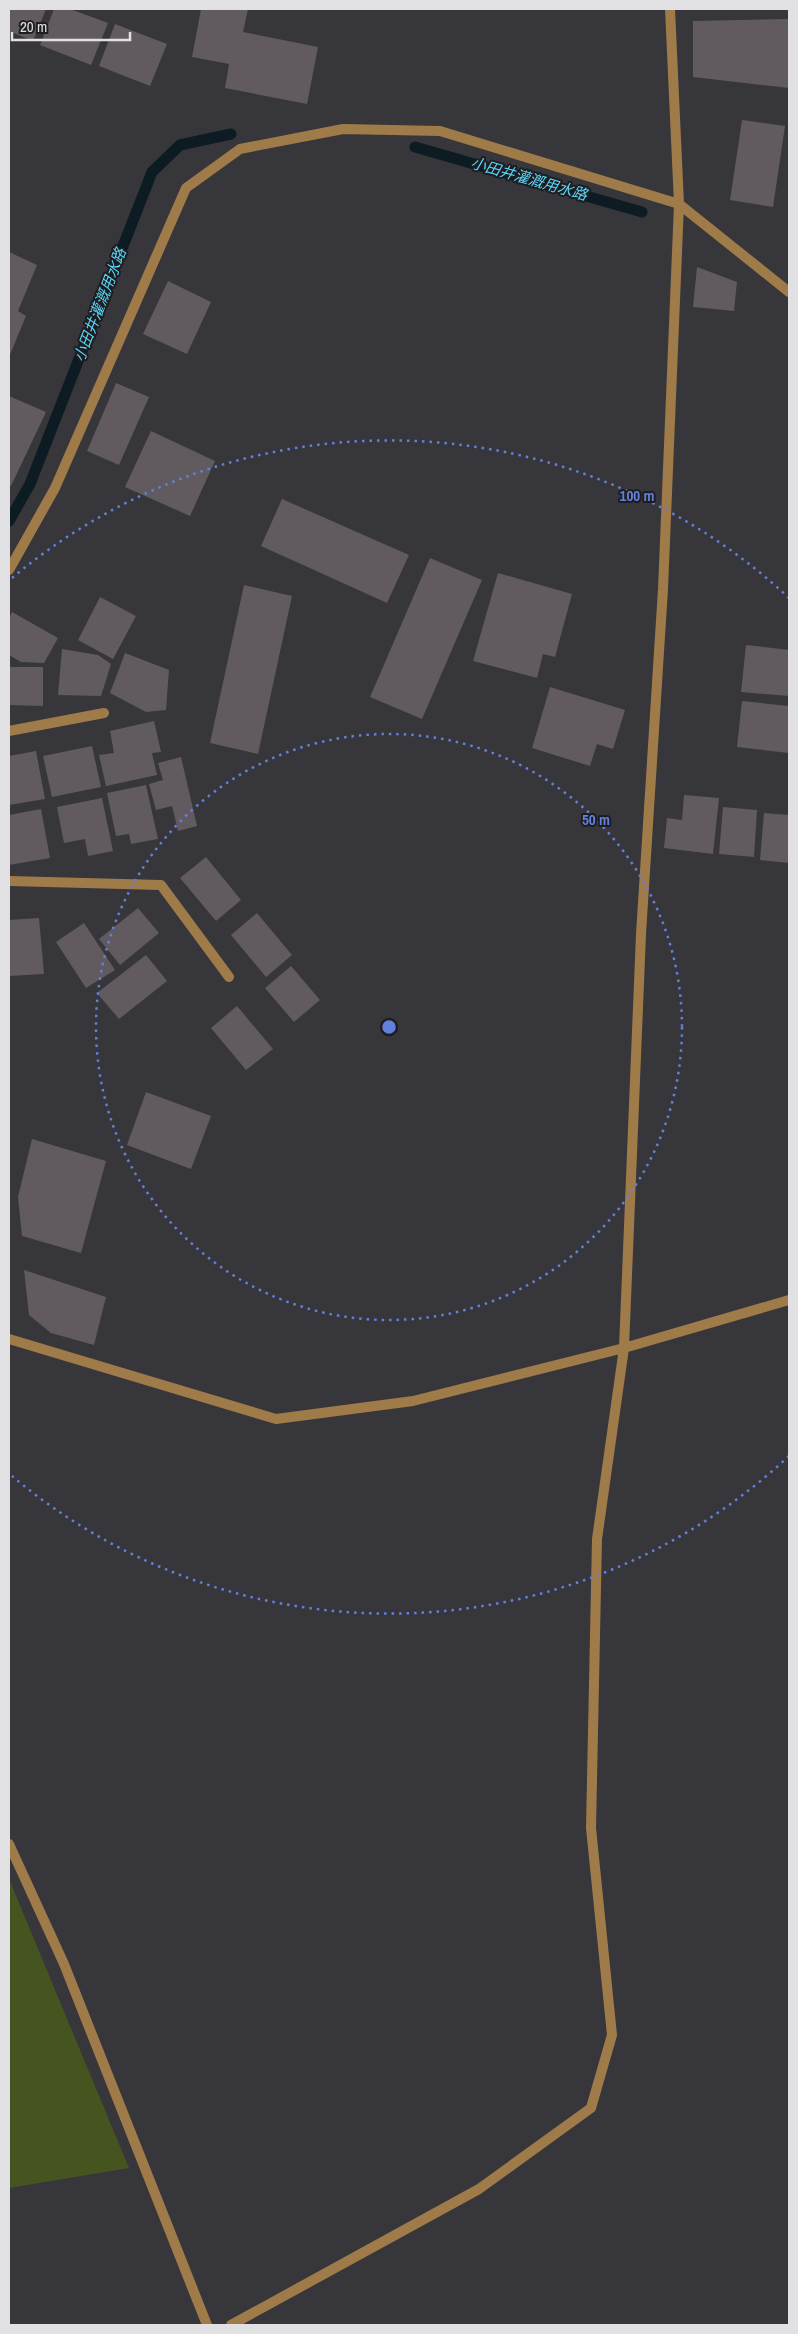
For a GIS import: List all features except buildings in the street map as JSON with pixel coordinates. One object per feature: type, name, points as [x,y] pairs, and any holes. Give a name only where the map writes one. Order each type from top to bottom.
[{"type":"street","points":[[231,2325],[479,2189],[591,2108],[612,2035],[591,1828],[597,1539],[624,1348],[641,934],[663,589],[679,204],[670,9]]},
{"type":"street","points":[[9,570],[55,488],[186,188],[240,149],[343,129],[440,132],[679,204],[789,292]]},
{"type":"street","points":[[9,731],[104,713]]},
{"type":"street","points":[[9,881],[161,886],[229,978]]},
{"type":"street","points":[[9,1340],[276,1419],[413,1402],[624,1348],[789,1300]]},
{"type":"street","points":[[9,1844],[64,1964],[207,2325]]},
{"type":"green space","points":[[9,1879],[129,2168],[9,2188]]},
{"type":"waterway","name":"小田井灌漑用水路","points":[[9,521],[30,484],[152,172],[180,145],[231,134]]},
{"type":"waterway","name":"小田井灌漑用水路","points":[[415,147],[642,212]]}]
